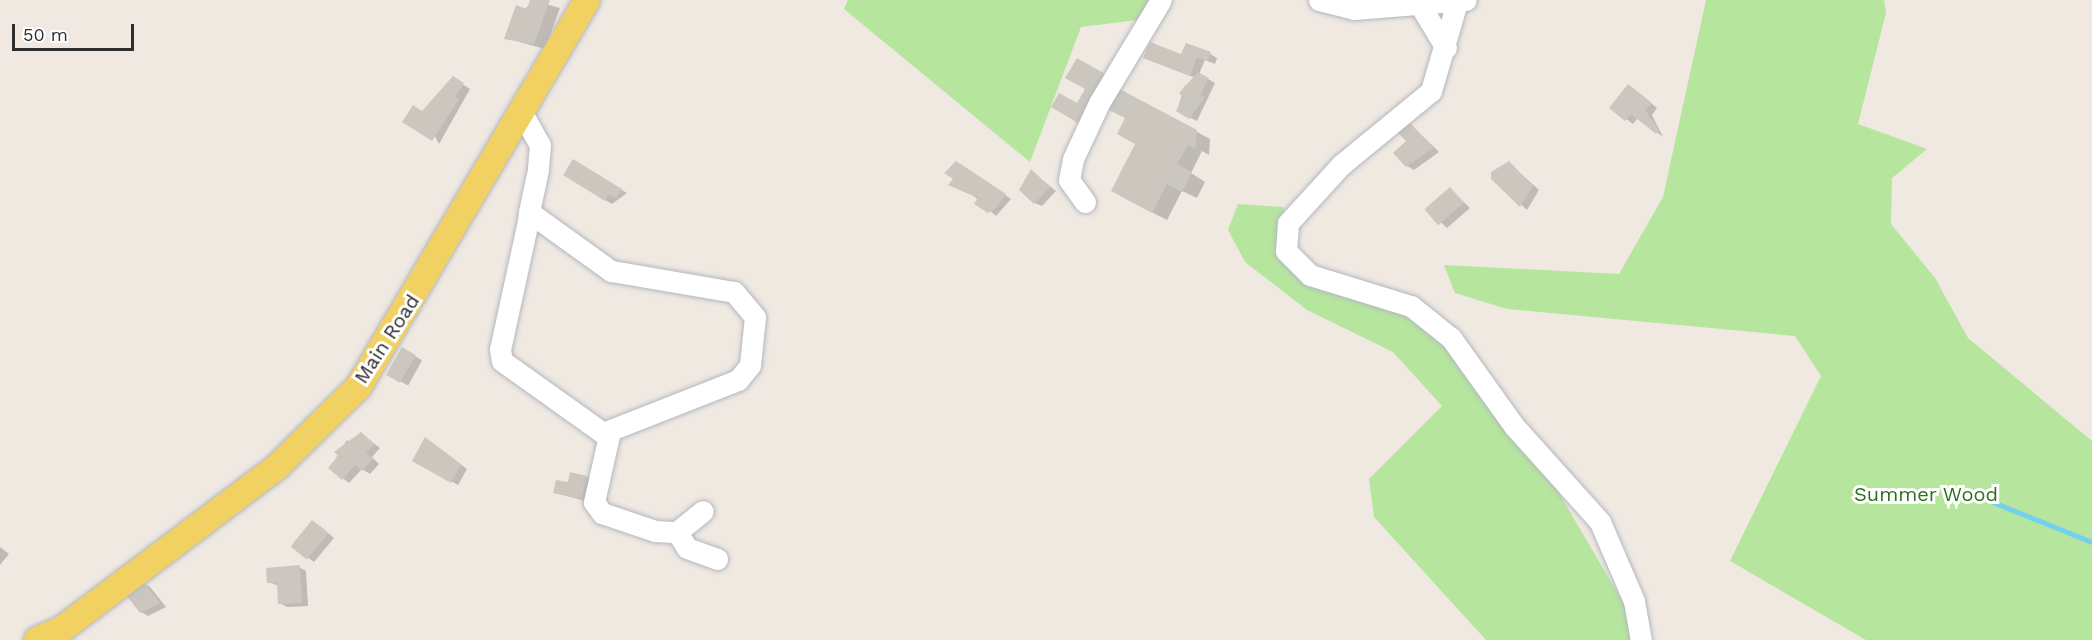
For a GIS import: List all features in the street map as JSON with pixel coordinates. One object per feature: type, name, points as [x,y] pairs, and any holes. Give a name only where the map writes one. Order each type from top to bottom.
[{"type":"main road","name":"Main Road","points":[[37,640],[62,629],[277,467],[359,386],[587,0]]},
{"type":"street","points":[[1085,202],[1069,180],[1073,159],[1099,103],[1161,0]]},
{"type":"street","points":[[1319,0],[1354,9],[1462,1],[1431,91],[1341,165],[1288,223],[1286,251],[1310,275],[1411,306],[1451,338],[1514,426],[1600,522],[1634,601],[1641,640]]},
{"type":"street","points":[[1420,5],[1446,48]]},
{"type":"street","points":[[521,111],[540,146],[502,361],[595,431],[609,430],[738,380],[756,352],[755,317],[734,292],[719,285],[603,267],[529,212]]},
{"type":"street","points":[[609,430],[594,502],[602,513],[677,532],[687,548],[717,559]]},
{"type":"street","points":[[677,532],[703,511]]},
{"type":"green space","points":[[848,0],[1150,0],[1145,19],[1081,27],[1030,162],[844,9]]},
{"type":"green space","name":"Summer Wood","points":[[1706,0],[1884,0],[1886,13],[1858,124],[1927,149],[1892,178],[1891,224],[1935,278],[1968,338],[2092,441],[2092,640],[1866,640],[1730,561],[1821,376],[1795,336],[1507,309],[1455,293],[1444,265],[1619,274],[1663,197]]},
{"type":"green space","points":[[1238,204],[1283,207],[1288,223],[1282,243],[1316,273],[1421,299],[1484,365],[1631,616],[1635,640],[1486,640],[1374,517],[1369,479],[1442,406],[1393,352],[1307,310],[1245,262],[1228,230]]},
{"type":"building","points":[[530,0],[550,0],[534,44],[504,39],[516,5],[527,9]]},
{"type":"building","points":[[1150,42],[1181,54],[1186,43],[1211,52],[1208,61],[1197,57],[1190,76],[1143,58]]},
{"type":"building","points":[[1077,58],[1107,75],[1078,123],[1051,107],[1059,93],[1077,103],[1085,89],[1065,78]]},
{"type":"building","points":[[1198,72],[1209,78],[1200,95],[1205,97],[1189,119],[1176,111],[1183,97],[1179,93]]},
{"type":"building","points":[[453,76],[464,83],[455,97],[459,99],[432,141],[402,122],[413,105],[422,111]]},
{"type":"building","points":[[1628,84],[1652,103],[1645,110],[1659,130],[1656,134],[1631,114],[1625,121],[1609,108]]},
{"type":"building","points":[[1114,86],[1197,130],[1195,148],[1188,145],[1177,164],[1192,172],[1182,192],[1167,184],[1152,213],[1111,191],[1135,144],[1117,134],[1125,118],[1103,107]]},
{"type":"building","points":[[1407,119],[1433,148],[1406,167],[1393,153],[1406,141],[1395,130]]},
{"type":"building","points":[[573,159],[622,189],[616,198],[609,194],[605,201],[563,175]]},
{"type":"building","points":[[956,161],[1006,194],[996,208],[988,213],[974,204],[978,198],[948,185],[953,179],[944,173]]},
{"type":"building","points":[[1509,161],[1533,186],[1520,207],[1491,179],[1491,172]]},
{"type":"building","points":[[1031,169],[1050,187],[1034,204],[1019,190]]},
{"type":"building","points":[[1450,187],[1464,203],[1438,225],[1424,209]]},
{"type":"building","points":[[402,347],[416,355],[400,383],[386,375]]},
{"type":"building","points":[[361,432],[374,444],[366,453],[373,459],[362,471],[355,465],[342,480],[328,468],[338,456],[334,452]]},
{"type":"building","points":[[425,437],[461,464],[451,483],[412,461]]},
{"type":"building","points":[[570,472],[587,476],[582,499],[553,493],[556,480],[568,482]]},
{"type":"building","points":[[312,520],[328,533],[307,560],[291,546]]},
{"type":"building","points":[[300,565],[302,603],[278,604],[277,583],[267,583],[266,568]]},
{"type":"building","points":[[143,582],[160,603],[140,613],[126,595]]},
{"type":"waterway","points":[[1993,502],[2092,542]]}]
